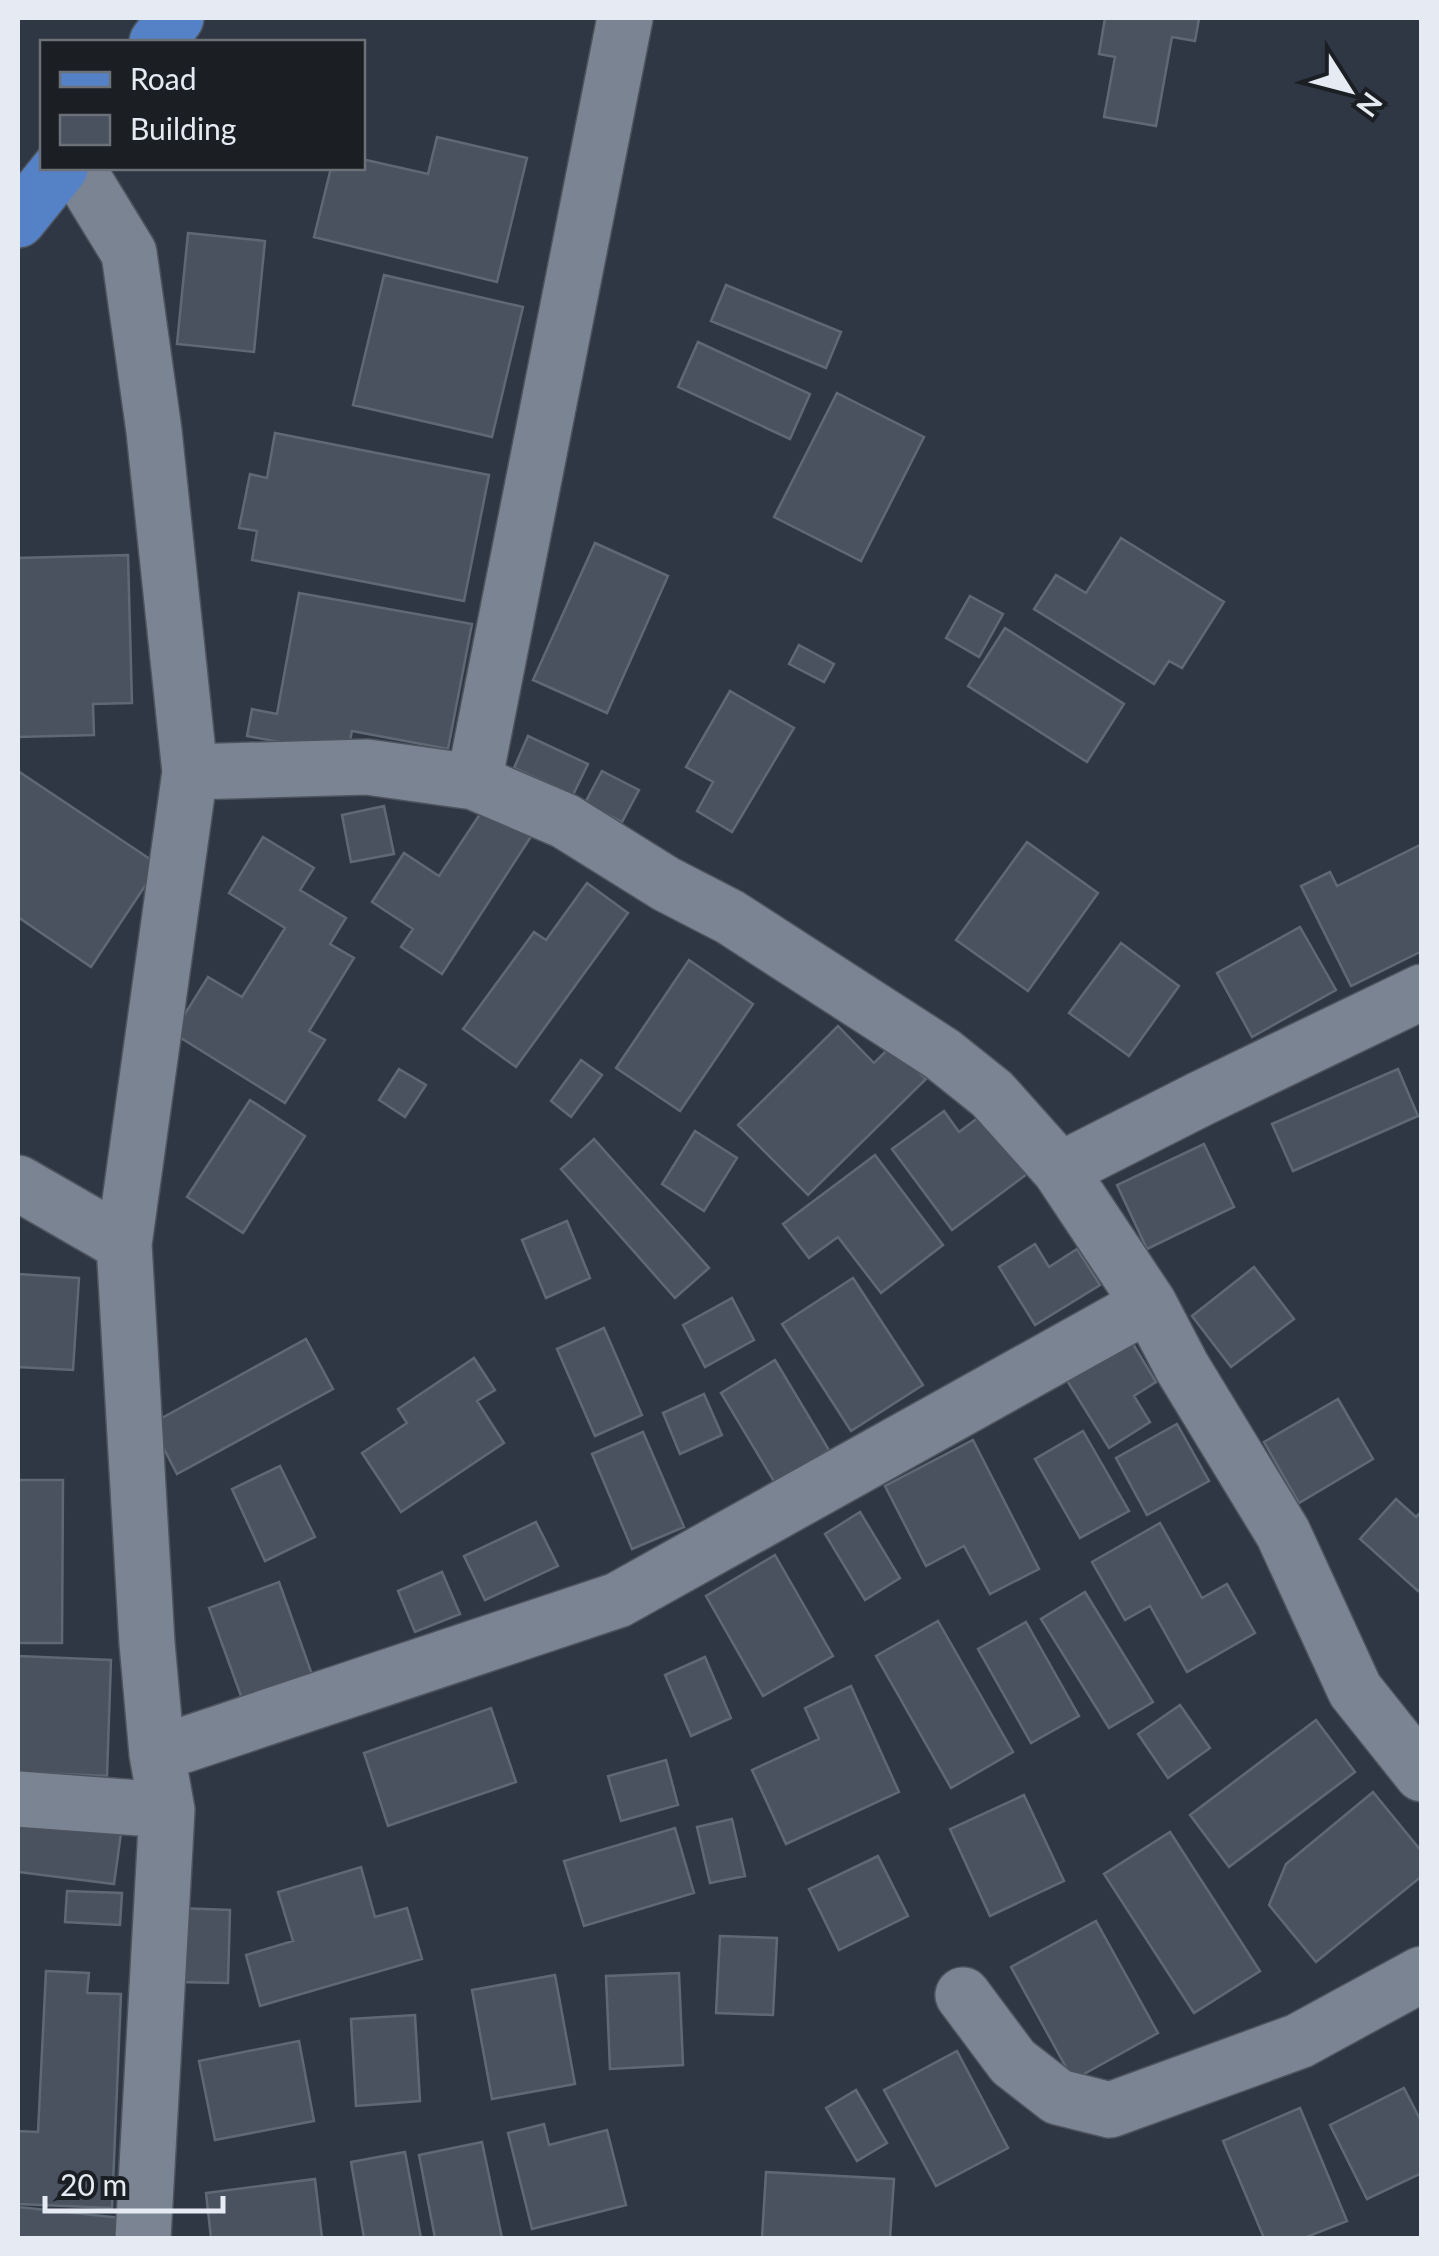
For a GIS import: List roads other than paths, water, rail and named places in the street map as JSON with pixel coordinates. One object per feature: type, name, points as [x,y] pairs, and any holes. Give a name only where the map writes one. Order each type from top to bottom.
[{"type":"main road","points":[[159,40],[176,18]]},
{"type":"main road","points":[[18,220],[58,170]]},
{"type":"street","points":[[474,782],[625,18]]},
{"type":"street","points":[[77,170],[129,253],[154,430],[190,772],[124,1244],[147,1643],[157,1754],[167,1810],[143,2238]]},
{"type":"street","points":[[190,772],[367,767],[474,782],[565,822],[666,884],[730,917],[942,1054],[992,1094],[1060,1170],[1149,1304],[1182,1367],[1283,1533],[1356,1690],[1422,1774]]},
{"type":"street","points":[[1060,1170],[1200,1099],[1417,1007]]},
{"type":"street","points":[[18,1184],[124,1244]]},
{"type":"street","points":[[157,1754],[618,1600],[1149,1304]]},
{"type":"street","points":[[18,1798],[167,1810]]},
{"type":"street","points":[[963,1995],[1013,2062],[1042,2086],[1058,2097],[1110,2110],[1299,2041],[1422,1974]]}]
